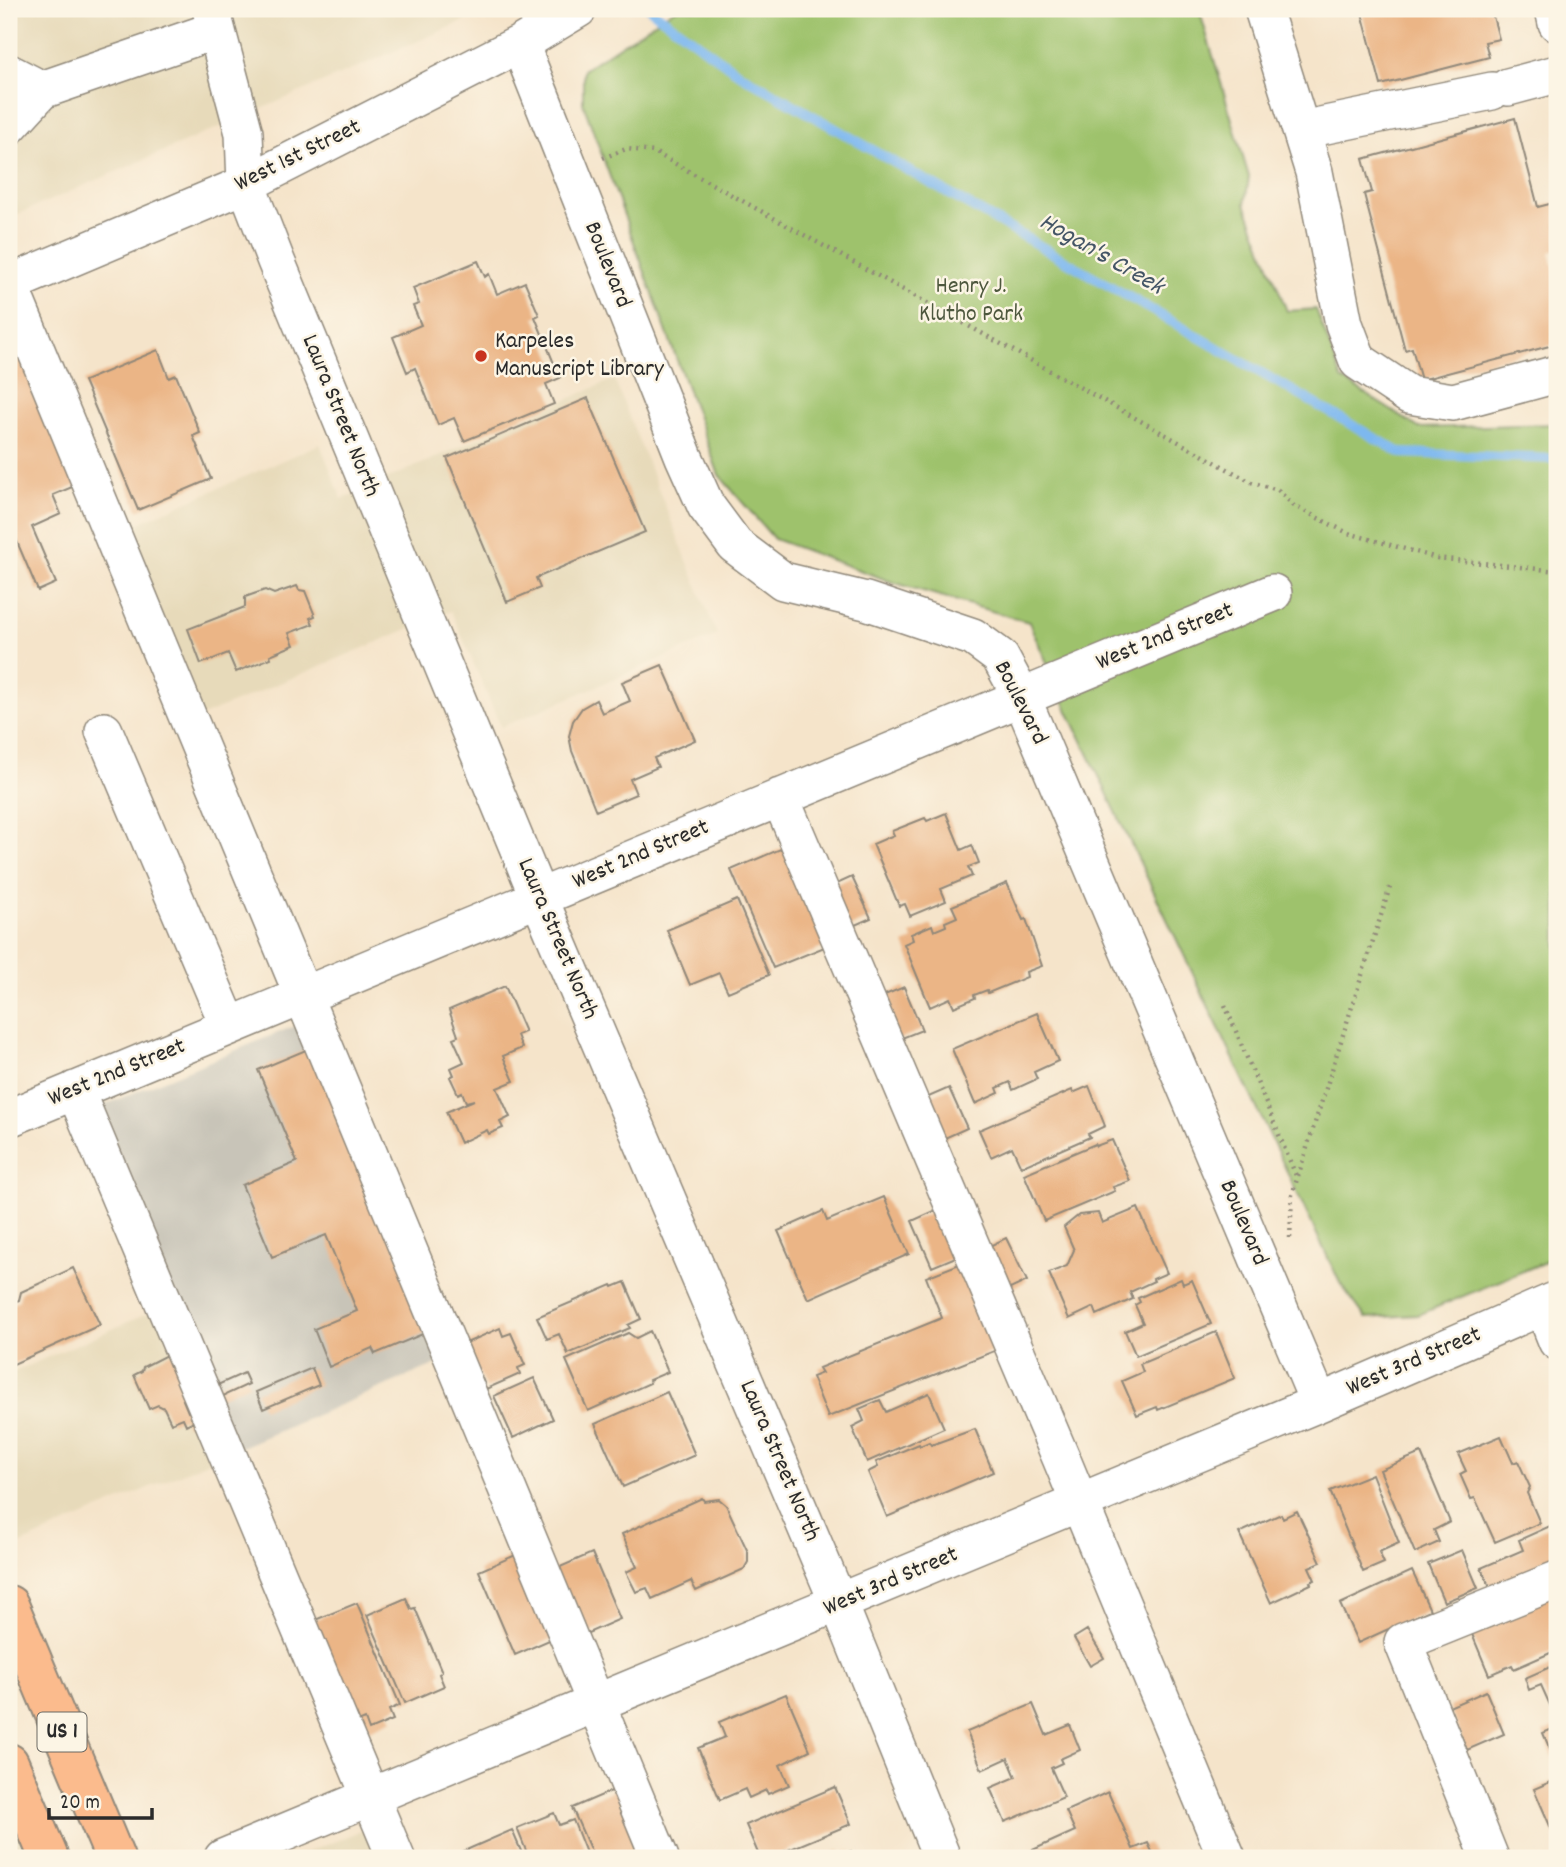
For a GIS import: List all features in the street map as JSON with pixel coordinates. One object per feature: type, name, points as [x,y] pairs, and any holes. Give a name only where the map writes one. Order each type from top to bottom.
[{"type":"main road","name":"US 1","points":[[9,1605],[115,1858]]},
{"type":"main road","name":"US 1","points":[[9,1763],[49,1858]]},
{"type":"street","points":[[1264,9],[1314,172],[1344,324],[1358,361],[1409,395],[1453,402],[1557,374]]},
{"type":"street","points":[[1554,9],[1557,23]]},
{"type":"street","name":"West 1st Street","points":[[9,284],[246,184],[520,44],[577,10]]},
{"type":"street","points":[[9,126],[42,90],[214,19]]},
{"type":"street","name":"Laura Street North","points":[[214,19],[244,133],[246,184],[276,261],[539,898],[839,1604],[942,1858]]},
{"type":"street","name":"Boulevard","points":[[520,44],[684,457],[706,506],[735,545],[783,581],[866,601],[973,637],[1000,657],[1021,696],[1319,1403]]},
{"type":"street","points":[[9,73],[42,90]]},
{"type":"street","points":[[1301,130],[1500,89],[1557,74]]},
{"type":"street","points":[[9,284],[660,1858]]},
{"type":"street","name":"West 2nd Street","points":[[9,1118],[1273,593]]},
{"type":"street","points":[[104,731],[229,1026]]},
{"type":"street","points":[[780,797],[1080,1503],[1227,1858]]},
{"type":"street","points":[[75,1090],[396,1858]]},
{"type":"street","points":[[1550,1303],[1557,1341]]},
{"type":"street","name":"West 3rd Street","points":[[223,1858],[839,1604],[1550,1303]]},
{"type":"street","points":[[1490,1858],[1403,1642],[1557,1580]]},
{"type":"path","points":[[599,159],[626,149],[654,152],[1251,482],[1278,490],[1294,506],[1348,533],[1437,558],[1557,571]]},
{"type":"path","points":[[1290,1241],[1292,1195],[1391,884]]},
{"type":"path","points":[[1225,1005],[1297,1178]]},
{"type":"shaded area","points":[[9,9],[486,9],[462,22],[9,218]]},
{"type":"shaded area","points":[[614,379],[717,635],[501,727],[451,611],[197,718],[118,532],[320,444],[342,499]]},
{"type":"shaded area","points":[[304,1022],[446,1360],[234,1450],[90,1111]]},
{"type":"shaded area","points":[[172,1303],[234,1450],[16,1546],[9,1529],[9,1374]]},
{"type":"shaded area","points":[[9,1810],[29,1858],[9,1858]]},
{"type":"shaded area","points":[[371,1827],[384,1858],[293,1858]]},
{"type":"green space","name":"Henry J. Klutho Park","points":[[675,9],[1199,9],[1249,177],[1245,204],[1287,311],[1316,309],[1342,379],[1419,428],[1557,424],[1557,1257],[1418,1315],[1366,1318],[1340,1283],[1066,707],[1029,622],[892,582],[774,539],[719,475],[583,103],[583,70]]},
{"type":"building","points":[[1361,9],[1491,9],[1499,39],[1485,42],[1489,57],[1381,85]]},
{"type":"building","points":[[1515,118],[1538,207],[1557,202],[1557,250],[1550,252],[1557,281],[1557,307],[1554,308],[1557,344],[1421,380],[1412,348],[1405,350],[1364,194],[1372,192],[1363,159]]},
{"type":"building","points":[[478,261],[485,277],[489,274],[497,294],[525,282],[539,315],[535,317],[560,378],[546,384],[554,404],[464,441],[454,418],[438,425],[415,368],[407,372],[393,337],[421,325],[413,306],[419,304],[413,288]]},
{"type":"building","points":[[15,341],[77,485],[53,495],[61,514],[32,527],[56,583],[38,591],[9,523],[9,344]]},
{"type":"building","points":[[158,350],[169,378],[176,375],[200,433],[193,436],[211,479],[138,510],[84,381]]},
{"type":"building","points":[[588,398],[645,532],[536,578],[540,588],[507,602],[447,458]]},
{"type":"building","points":[[297,586],[299,590],[305,591],[315,616],[310,618],[313,624],[289,633],[294,645],[236,672],[228,653],[201,664],[188,629],[245,607],[245,597],[265,590],[274,594]]},
{"type":"building","points":[[662,665],[695,740],[654,758],[658,767],[630,779],[636,794],[596,811],[572,751],[569,736],[573,721],[582,708],[596,700],[602,713],[630,701],[622,682]]},
{"type":"building","points":[[946,813],[961,850],[972,845],[979,863],[968,867],[972,876],[941,889],[946,901],[910,916],[905,904],[899,906],[873,844],[894,835],[892,831]]},
{"type":"building","points":[[790,845],[832,944],[773,968],[731,870]]},
{"type":"building","points":[[852,877],[871,918],[846,929],[828,888]]},
{"type":"building","points":[[1007,883],[1023,920],[1026,919],[1042,966],[1026,972],[1027,977],[988,993],[987,990],[974,995],[975,998],[954,1007],[950,998],[930,1007],[904,944],[913,940],[911,934],[932,925],[934,931],[946,926],[945,922],[957,917],[952,906]]},
{"type":"building","points":[[737,900],[769,975],[728,992],[719,973],[690,985],[667,930]]},
{"type":"building","points":[[505,986],[525,1032],[517,1035],[522,1048],[503,1056],[514,1081],[497,1088],[510,1117],[500,1122],[503,1128],[489,1134],[487,1130],[460,1143],[446,1112],[474,1100],[466,1102],[462,1092],[458,1094],[450,1077],[454,1075],[451,1068],[464,1062],[453,1038],[458,1036],[449,1010]]},
{"type":"building","points":[[904,987],[922,1030],[892,1042],[875,999]]},
{"type":"building","points":[[1037,1013],[1058,1061],[1034,1072],[1037,1079],[1013,1090],[1010,1082],[997,1088],[999,1093],[975,1104],[952,1049]]},
{"type":"building","points":[[313,1047],[430,1331],[375,1354],[372,1348],[329,1367],[314,1329],[357,1311],[326,1235],[272,1257],[242,1185],[297,1162],[258,1070]]},
{"type":"building","points":[[1089,1086],[1105,1126],[1088,1134],[1090,1137],[1021,1167],[1012,1147],[991,1157],[979,1130],[1072,1090],[1073,1093]]},
{"type":"building","points":[[949,1088],[967,1128],[936,1142],[917,1102]]},
{"type":"building","points":[[1112,1140],[1130,1181],[1113,1187],[1115,1191],[1044,1221],[1024,1174],[1095,1144],[1096,1146]]},
{"type":"building","points":[[884,1197],[909,1254],[808,1299],[778,1231],[823,1211],[827,1221]]},
{"type":"building","points":[[943,1207],[963,1254],[932,1267],[912,1221]]},
{"type":"building","points":[[1138,1208],[1167,1273],[1130,1292],[1133,1299],[1097,1315],[1094,1307],[1069,1319],[1049,1273],[1067,1266],[1074,1250],[1064,1227],[1079,1215],[1098,1213],[1102,1223]]},
{"type":"building","points":[[1006,1238],[1027,1281],[1000,1294],[979,1251]]},
{"type":"building","points":[[962,1263],[997,1350],[828,1417],[812,1377],[822,1373],[819,1368],[942,1318],[926,1277]]},
{"type":"building","points":[[73,1268],[100,1325],[9,1366],[9,1305],[19,1300],[21,1292]]},
{"type":"building","points":[[1181,1279],[1183,1284],[1192,1280],[1211,1324],[1136,1356],[1125,1331],[1143,1323],[1135,1305],[1140,1302],[1138,1298]]},
{"type":"building","points":[[625,1282],[641,1319],[628,1325],[630,1328],[568,1354],[559,1334],[547,1339],[537,1317]]},
{"type":"building","points":[[500,1328],[503,1336],[511,1333],[525,1365],[518,1368],[520,1374],[486,1389],[466,1343]]},
{"type":"building","points":[[650,1331],[668,1372],[588,1411],[566,1360],[628,1333],[636,1338]]},
{"type":"building","points":[[1216,1332],[1235,1378],[1158,1410],[1157,1407],[1137,1415],[1122,1381],[1143,1372],[1140,1364]]},
{"type":"building","points":[[172,1352],[192,1396],[183,1400],[188,1412],[191,1411],[196,1420],[186,1425],[183,1418],[171,1423],[164,1408],[158,1405],[149,1409],[134,1375],[142,1371],[143,1367]]},
{"type":"building","points":[[312,1368],[319,1385],[263,1409],[256,1392]]},
{"type":"building","points":[[244,1373],[249,1384],[219,1398],[213,1387]]},
{"type":"building","points":[[534,1378],[553,1419],[513,1438],[494,1396]]},
{"type":"building","points":[[667,1392],[695,1455],[623,1487],[595,1424]]},
{"type":"building","points":[[929,1393],[944,1428],[867,1462],[852,1427],[864,1421],[859,1409],[880,1400],[886,1412]]},
{"type":"building","points":[[975,1429],[993,1472],[887,1517],[868,1472],[878,1467],[876,1462],[919,1444],[920,1446],[929,1442],[931,1445]]},
{"type":"building","points":[[1501,1436],[1513,1463],[1518,1461],[1530,1487],[1527,1493],[1540,1523],[1495,1542],[1475,1498],[1471,1499],[1460,1474],[1466,1471],[1458,1454]]},
{"type":"building","points":[[1421,1453],[1450,1522],[1434,1530],[1439,1542],[1415,1553],[1380,1470]]},
{"type":"building","points":[[1372,1474],[1399,1543],[1379,1552],[1384,1563],[1363,1572],[1330,1491]]},
{"type":"building","points":[[702,1498],[704,1501],[719,1499],[726,1505],[748,1552],[748,1562],[744,1569],[696,1591],[691,1581],[652,1599],[647,1588],[636,1592],[626,1572],[637,1567],[622,1534]]},
{"type":"building","points":[[1297,1511],[1321,1562],[1309,1567],[1315,1580],[1310,1582],[1311,1584],[1271,1603],[1239,1533],[1281,1514],[1283,1518]]},
{"type":"building","points":[[1550,1526],[1557,1543],[1557,1573],[1494,1596],[1481,1568],[1523,1550],[1519,1540]]},
{"type":"building","points":[[1462,1550],[1478,1588],[1444,1602],[1428,1564]]},
{"type":"building","points":[[592,1553],[620,1619],[579,1637],[551,1571]]},
{"type":"building","points":[[518,1554],[554,1638],[515,1655],[479,1571]]},
{"type":"building","points":[[1412,1571],[1430,1610],[1358,1643],[1340,1604]]},
{"type":"building","points":[[1557,1589],[1557,1650],[1514,1669],[1512,1665],[1489,1675],[1469,1627]]},
{"type":"building","points":[[406,1598],[411,1609],[415,1608],[442,1672],[439,1674],[444,1686],[405,1703],[367,1615]]},
{"type":"building","points":[[357,1603],[400,1705],[389,1710],[393,1720],[369,1730],[365,1719],[347,1727],[305,1624]]},
{"type":"building","points":[[1087,1630],[1104,1658],[1090,1666],[1074,1638]]},
{"type":"building","points":[[1557,1664],[1557,1712],[1554,1714],[1541,1685],[1529,1690],[1525,1678]]},
{"type":"building","points":[[1486,1691],[1504,1734],[1467,1750],[1449,1707]]},
{"type":"building","points":[[786,1694],[810,1750],[780,1765],[789,1785],[768,1794],[766,1790],[749,1798],[745,1789],[720,1800],[698,1748],[725,1737],[719,1722]]},
{"type":"building","points":[[1033,1704],[1046,1735],[1070,1725],[1080,1750],[1060,1759],[1062,1763],[1051,1768],[1064,1797],[1005,1822],[990,1788],[1016,1777],[1008,1758],[982,1770],[967,1732]]},
{"type":"building","points":[[1557,1727],[1557,1766],[1543,1733]]},
{"type":"building","points":[[1557,1779],[1557,1842],[1534,1789]]},
{"type":"building","points":[[835,1787],[851,1824],[769,1858],[760,1858],[746,1825]]},
{"type":"building","points":[[616,1789],[646,1858],[594,1858],[572,1808]]},
{"type":"building","points":[[1108,1792],[1133,1849],[1148,1843],[1155,1858],[1015,1858],[1075,1831],[1066,1811]]},
{"type":"building","points":[[554,1813],[559,1825],[573,1820],[588,1858],[529,1858],[517,1828]]},
{"type":"building","points":[[512,1830],[524,1858],[468,1858],[464,1851]]},
{"type":"building","points":[[840,1850],[842,1854],[851,1851],[854,1858],[821,1858]]},
{"type":"waterway","name":"Hogan's Creek","points":[[650,9],[740,74],[1401,453],[1557,459]]},
{"type":"place","name":"Karpeles Manuscript Library","points":[[481,356]]}]
